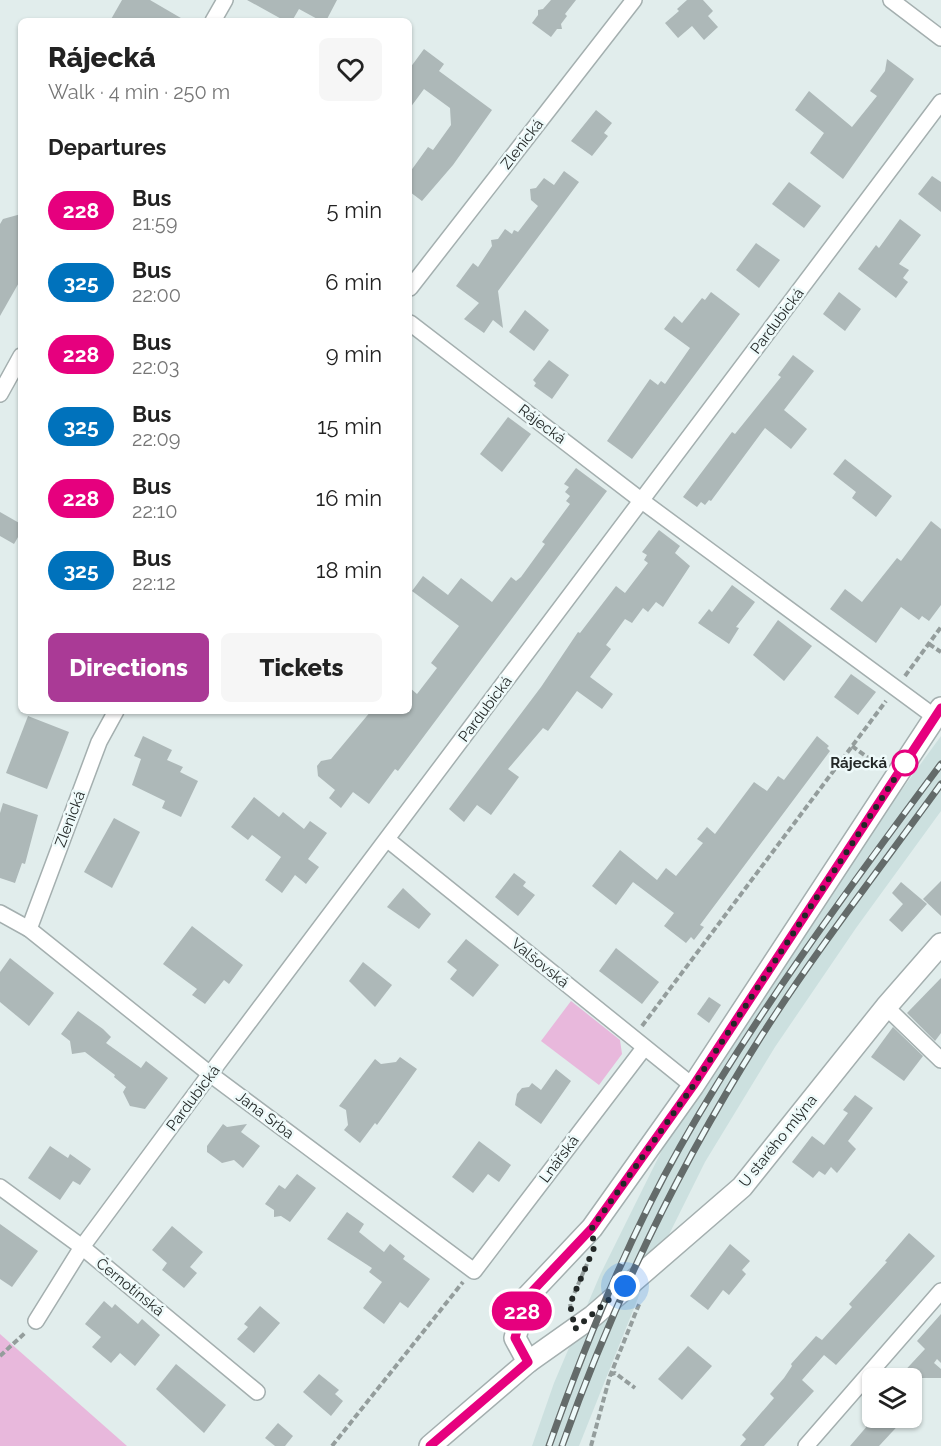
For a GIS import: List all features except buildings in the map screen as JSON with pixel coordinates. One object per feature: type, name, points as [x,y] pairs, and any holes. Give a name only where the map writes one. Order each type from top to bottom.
[{"type":"street","points":[[215,18],[225,0]]},
{"type":"street","name":"Zlenická","points":[[412,285],[634,0]]},
{"type":"street","points":[[891,0],[941,38]]},
{"type":"street","name":"Pardubická","points":[[36,1321],[82,1247],[210,1074],[941,102]]},
{"type":"street","name":"Rájecká","points":[[412,325],[642,501],[896,688],[938,713]]},
{"type":"street","points":[[0,394],[18,361]]},
{"type":"street","points":[[528,1362],[515,1338],[526,1298],[592,1228],[693,1086],[938,713]]},
{"type":"street","name":"Zlenická","points":[[29,929],[99,742],[114,714]]},
{"type":"street","name":"Valšovská","points":[[387,840],[693,1086]]},
{"type":"street","name":"Jana Srba","points":[[0,914],[29,929],[210,1074],[474,1271]]},
{"type":"street","name":"U starého mlýna","points":[[430,1446],[528,1362],[593,1316],[742,1187],[886,1007],[941,944]]},
{"type":"street","points":[[886,1007],[941,1060]]},
{"type":"street","name":"Lnářská","points":[[474,1271],[638,1043]]},
{"type":"street","name":"Černotínská","points":[[0,1187],[82,1247],[257,1392]]},
{"type":"street","points":[[806,1446],[941,1291]]},
{"type":"path","points":[[638,1043],[941,627]]},
{"type":"path","points":[[929,644],[941,652]]},
{"type":"path","points":[[852,747],[878,765]]},
{"type":"path","points":[[575,1329],[570,1304],[589,1260]]},
{"type":"path","points":[[332,1446],[450,1295],[474,1271]]},
{"type":"path","points":[[0,1356],[36,1321]]},
{"type":"path","points":[[591,1446],[610,1376],[623,1345]]},
{"type":"path","points":[[610,1376],[615,1373],[635,1388]]},
{"type":"shaded area","points":[[941,736],[941,811],[856,928],[775,1047],[705,1162],[640,1293],[579,1446],[532,1446],[554,1383],[600,1275],[667,1140],[819,903]]},
{"type":"shaded area","points":[[571,1001],[620,1040],[622,1054],[599,1085],[541,1041]]},
{"type":"shaded area","points":[[0,1334],[127,1446],[0,1446]]},
{"type":"railway","points":[[549,1446],[608,1294],[642,1219],[680,1147],[709,1097],[772,1000],[838,904],[941,764]]},
{"type":"railway","points":[[562,1446],[603,1339],[626,1287],[703,1133],[783,1003],[941,784]]},
{"type":"bus line","name":"228","points":[[430,1446],[528,1362],[515,1338],[526,1298],[592,1228],[693,1086],[941,708]]},
{"type":"place","name":"Rájecká","points":[[905,763]]},
{"type":"route","points":[[625,1286],[593,1316],[575,1329],[570,1304],[594,1248],[592,1228],[693,1086],[905,763]]}]
